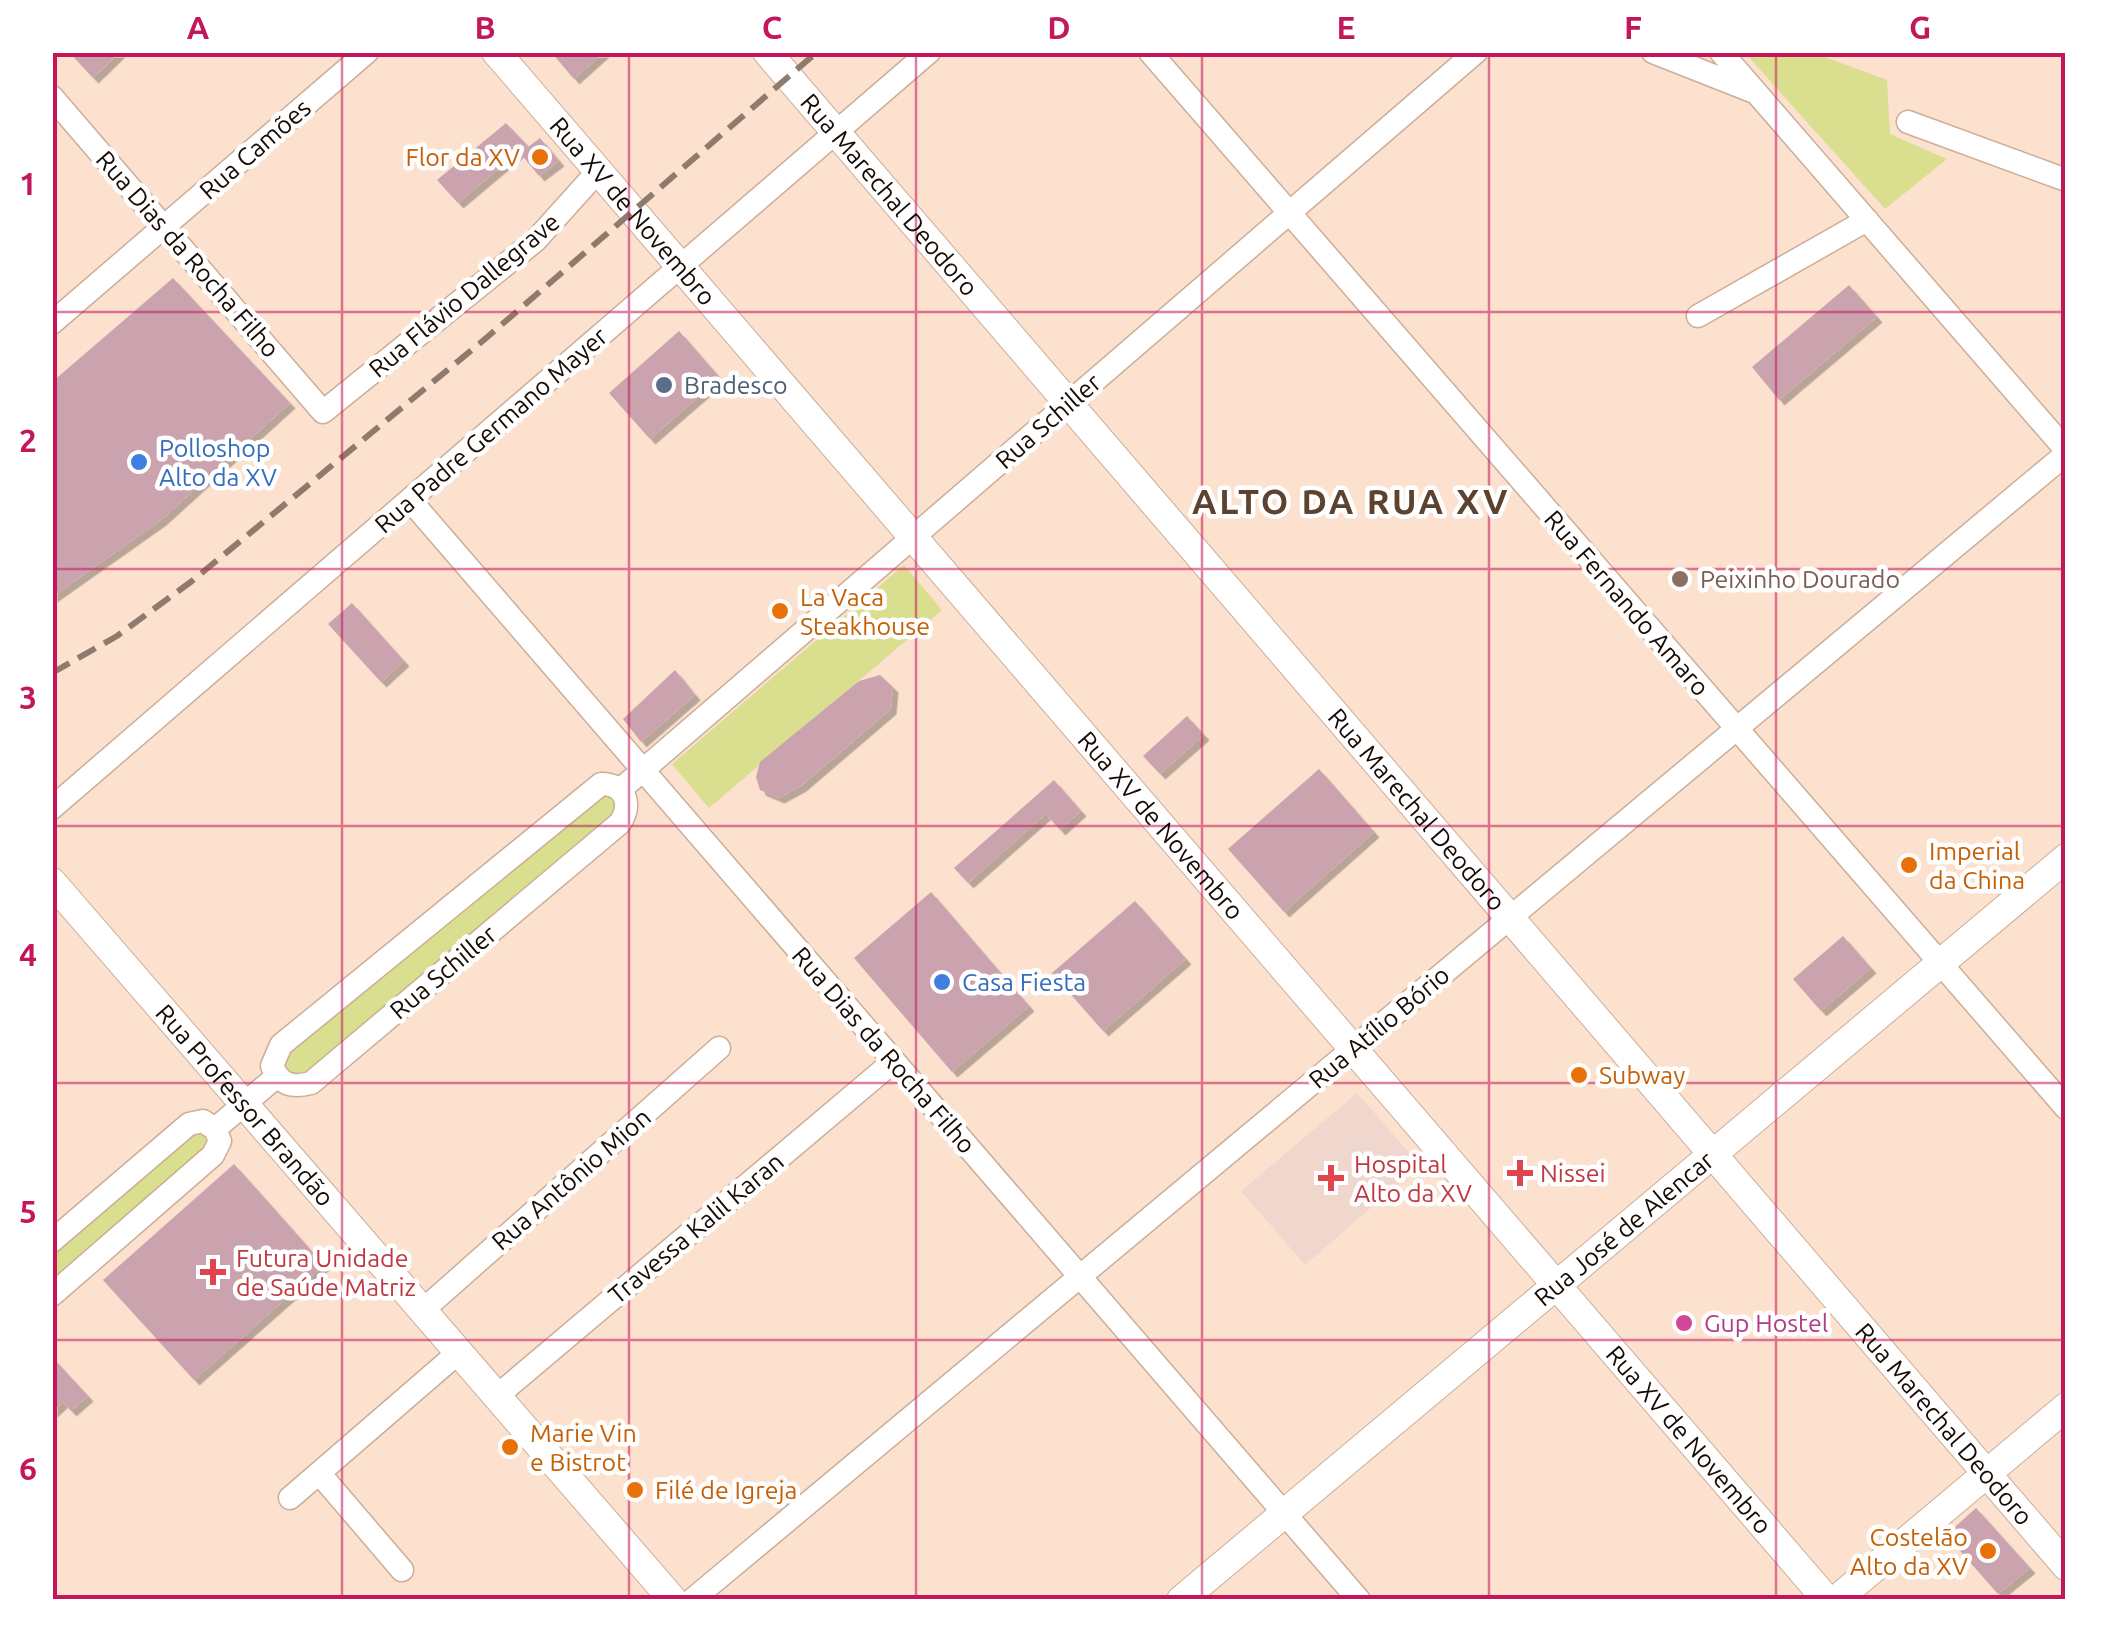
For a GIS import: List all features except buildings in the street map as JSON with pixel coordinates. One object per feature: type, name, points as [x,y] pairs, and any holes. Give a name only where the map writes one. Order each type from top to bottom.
[{"type":"main road","name":"Rua XV de Novembro","points":[[496,52],[1827,1600]]},
{"type":"main road","name":"Rua Marechal Deodoro","points":[[767,52],[2066,1566]]},
{"type":"main road","name":"Rua José de Alencar","points":[[1181,1600],[2066,858]]},
{"type":"main road","name":"Rua Professor Brandão","points":[[52,882],[673,1600]]},
{"type":"main road","points":[[1836,1600],[2066,1407]]},
{"type":"street","name":"Rua Camões","points":[[52,323],[367,52]]},
{"type":"street","name":"Rua Padre Germano Mayer","points":[[52,808],[929,52]]},
{"type":"street","name":"Rua Fernando Amaro","points":[[1150,52],[2066,1108]]},
{"type":"street","name":"Rua Schiller","points":[[620,789],[1476,52]]},
{"type":"street","points":[[1652,52],[1756,93]]},
{"type":"street","points":[[1721,52],[2066,452]]},
{"type":"street","name":"Rua Dias da Rocha Filho","points":[[52,96],[323,412]]},
{"type":"street","points":[[1908,122],[2066,180]]},
{"type":"street","name":"Rua Flávio Dallegrave","points":[[323,412],[536,240],[599,170]]},
{"type":"street","points":[[1698,316],[1867,220]]},
{"type":"street","name":"Rua Atílio Bório","points":[[692,1600],[2066,452]]},
{"type":"street","name":"Rua Dias da Rocha Filho","points":[[410,500],[1359,1600]]},
{"type":"street","name":"Rua Schiller","points":[[611,784],[620,789],[626,798],[627,812],[620,823],[311,1083],[284,1084],[276,1077],[272,1066],[280,1046],[593,788],[611,784]]},
{"type":"street","name":"Rua Antônio Mion","points":[[423,1310],[720,1048]]},
{"type":"street","name":"Travessa Kalil Karan","points":[[497,1396],[894,1061]]},
{"type":"street","name":"Rua Schiller","points":[[215,1129],[276,1077]]},
{"type":"street","name":"Rua Schiller","points":[[52,1240],[189,1124],[203,1121],[215,1129],[220,1142],[213,1154],[52,1295]]},
{"type":"street","points":[[290,1498],[459,1352]]},
{"type":"street","points":[[319,1473],[402,1570]]},
{"type":"shaded area","name":"Hospital Alto da XV","points":[[1357,1093],[1420,1165],[1305,1265],[1241,1191]]},
{"type":"green space","points":[[1745,53],[1814,53],[1887,80],[1890,134],[1947,159],[1885,209]]},
{"type":"green space","points":[[904,565],[942,610],[709,808],[672,764]]},
{"type":"green space","points":[[596,795],[616,797],[617,818],[305,1076],[284,1072],[282,1061],[287,1053]]},
{"type":"green space","points":[[202,1128],[211,1143],[53,1285],[53,1249],[193,1129]]},
{"type":"railway","points":[[52,673],[117,636],[192,581],[485,339],[817,52]]},
{"type":"place","name":"Flor da XV","points":[[540,157]]},
{"type":"place","name":"Bradesco","points":[[664,385]]},
{"type":"place","name":"Polloshop Alto da XV","points":[[139,462]]},
{"type":"place","name":"Peixinho Dourado","points":[[1680,579]]},
{"type":"place","name":"La Vaca Steakhouse","points":[[780,611]]},
{"type":"place","name":"Imperial da China","points":[[1909,865]]},
{"type":"place","name":"Casa Fiesta","points":[[942,982]]},
{"type":"place","name":"Subway","points":[[1579,1075]]},
{"type":"place","name":"Nissei","points":[[1520,1173]]},
{"type":"place","name":"Hospital Alto da XV","points":[[1331,1178]]},
{"type":"place","name":"Futura Unidade de Saúde Matriz","points":[[213,1272]]},
{"type":"place","name":"Gup Hostel","points":[[1684,1323]]},
{"type":"place","name":"Marie Vin e Bistrot","points":[[510,1447]]},
{"type":"place","name":"Filé de Igreja","points":[[635,1490]]},
{"type":"place","name":"Costelão Alto da XV","points":[[1988,1551]]},
{"type":"district","name":"ALTO DA RUA XV","points":[[1351,501]]}]
